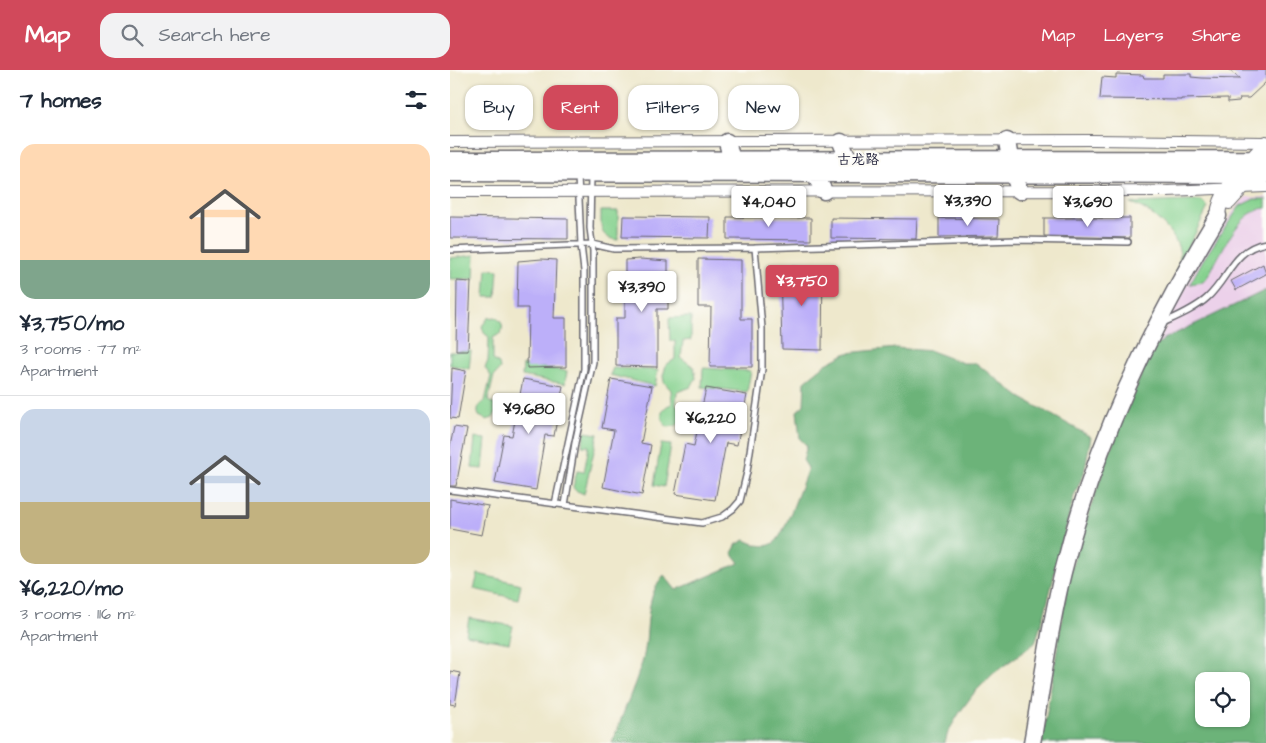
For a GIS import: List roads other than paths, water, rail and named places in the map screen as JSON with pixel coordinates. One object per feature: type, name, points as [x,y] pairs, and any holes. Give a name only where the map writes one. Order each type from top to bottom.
[{"type":"main road","points":[[1007,141],[1011,167],[1020,191]]},
{"type":"main road","points":[[727,142],[732,160]]},
{"type":"main road","points":[[842,142],[848,159]]},
{"type":"main road","points":[[1032,743],[1062,574],[1103,441],[1156,327],[1185,270],[1218,216],[1218,208],[1249,182],[1261,159],[1266,143]]},
{"type":"main road","name":"古龙路","points":[[450,160],[848,159],[1187,174],[1249,182]]},
{"type":"main road","name":"古龙路","points":[[450,173],[813,172],[1261,159]]},
{"type":"main road","points":[[813,172],[824,191]]},
{"type":"street","points":[[450,142],[1007,141],[1266,143]]},
{"type":"street","points":[[450,192],[1167,191],[1249,182]]},
{"type":"lane","points":[[565,505],[575,444],[593,362],[590,192],[585,173]]},
{"type":"lane","points":[[555,504],[583,380],[584,271],[579,193],[585,173]]},
{"type":"lane","points":[[450,250],[592,244],[614,249],[755,248],[1017,240],[1128,242]]},
{"type":"lane","points":[[1156,327],[1208,297],[1238,257],[1246,250],[1266,244]]},
{"type":"lane","points":[[450,490],[702,523],[722,517],[733,509],[740,501],[754,436],[762,369],[762,328],[755,248]]}]
